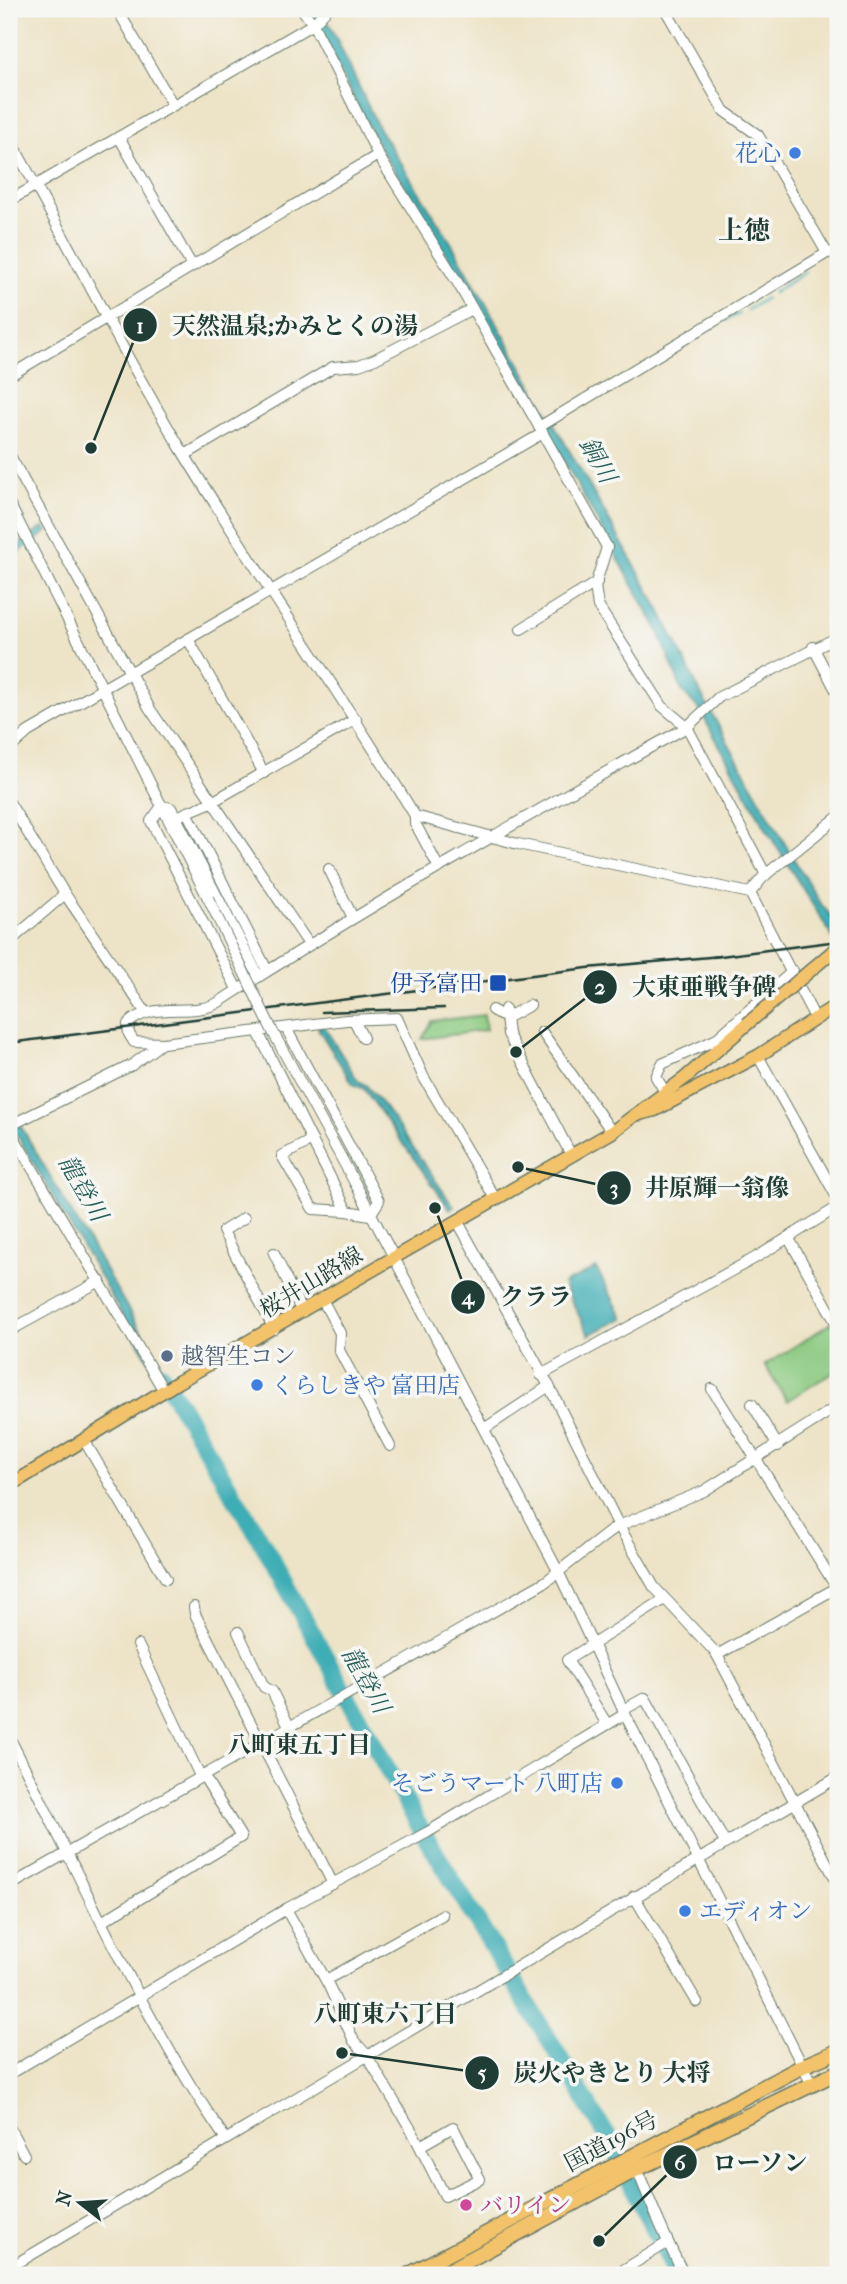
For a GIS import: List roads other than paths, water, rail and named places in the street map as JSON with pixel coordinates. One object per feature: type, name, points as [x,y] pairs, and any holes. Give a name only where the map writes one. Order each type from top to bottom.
[{"type":"highway","name":"国道196号","points":[[451,2273],[615,2173],[803,2066],[838,2051]]},
{"type":"highway","name":"国道196号","points":[[633,2163],[838,2072]]},
{"type":"highway","name":"国道196号","points":[[408,2275],[615,2173]]},
{"type":"main road","name":"桜井山路線","points":[[9,1486],[164,1391],[612,1132],[665,1092],[838,947]]},
{"type":"main road","name":"桜井山路線","points":[[635,1115],[656,1110],[758,1056],[838,1004]]},
{"type":"street","points":[[117,9],[173,105]]},
{"type":"street","points":[[302,9],[313,24],[378,155],[472,309],[607,547],[597,582],[598,606],[662,706],[687,727],[766,874]]},
{"type":"street","points":[[9,201],[313,24],[327,9]]},
{"type":"street","points":[[9,749],[28,732],[541,430],[835,253],[758,135],[724,111],[665,9]]},
{"type":"street","points":[[119,137],[192,266]]},
{"type":"street","points":[[9,138],[105,317],[185,455],[356,719],[415,816],[415,823],[439,868]]},
{"type":"street","points":[[9,376],[378,155]]},
{"type":"street","points":[[185,455],[333,367],[359,365],[375,359],[472,309]]},
{"type":"street","points":[[9,454],[150,709],[308,943]]},
{"type":"street","points":[[9,503],[274,1034],[558,1572],[624,1712],[812,2085]]},
{"type":"street","points":[[521,629],[597,582]]},
{"type":"street","points":[[496,1200],[423,1076],[397,1018],[354,1020],[163,1042],[134,1042],[129,1034],[128,1024],[146,1013],[215,1004],[308,943],[687,727],[719,697],[838,636]]},
{"type":"street","points":[[188,639],[264,773]]},
{"type":"street","points":[[813,647],[838,694]]},
{"type":"street","points":[[182,814],[212,802],[356,719]]},
{"type":"street","points":[[9,802],[65,894],[146,1013]]},
{"type":"street","points":[[162,806],[182,814],[262,972]]},
{"type":"street","points":[[162,806],[151,821],[237,989]]},
{"type":"street","points":[[415,816],[493,837],[750,893],[793,971],[816,1020]]},
{"type":"street","points":[[750,893],[766,874],[838,817]]},
{"type":"street","points":[[330,869],[353,918]]},
{"type":"street","points":[[9,942],[65,894]]},
{"type":"street","points":[[665,1092],[657,1081],[657,1069],[715,1040],[793,971]]},
{"type":"street","points":[[492,1010],[505,1014],[530,1005]]},
{"type":"street","points":[[505,1014],[508,1034],[571,1155]]},
{"type":"street","points":[[354,1020],[363,1038]]},
{"type":"street","points":[[286,1028],[379,1201],[370,1215]]},
{"type":"street","points":[[258,1032],[347,1211]]},
{"type":"street","points":[[542,1032],[612,1132]]},
{"type":"street","points":[[163,1042],[132,1065],[9,1127],[164,1391]]},
{"type":"street","points":[[758,1056],[838,1199]]},
{"type":"street","points":[[312,1140],[282,1156],[313,1209],[370,1215]]},
{"type":"street","points":[[541,1375],[838,1207]]},
{"type":"street","points":[[244,1218],[223,1231],[274,1329]]},
{"type":"street","points":[[457,1222],[496,1286],[619,1526],[654,1587],[717,1656],[838,1884]]},
{"type":"street","points":[[788,1237],[838,1326]]},
{"type":"street","points":[[274,1253],[302,1312]]},
{"type":"street","points":[[9,1331],[100,1281]]},
{"type":"street","points":[[322,1299],[340,1333],[339,1350],[390,1446]]},
{"type":"street","points":[[484,1429],[549,1386]]},
{"type":"street","points":[[712,1389],[838,1587],[717,1656]]},
{"type":"street","points":[[752,1404],[778,1446]]},
{"type":"street","points":[[9,1886],[545,1582],[619,1526],[704,1491],[837,1409]]},
{"type":"street","points":[[84,1440],[166,1579]]},
{"type":"street","points":[[607,1724],[567,1664],[567,1660],[665,1599]]},
{"type":"street","points":[[194,1607],[333,1884]]},
{"type":"street","points":[[237,1632],[264,1687],[272,1691],[289,1726]]},
{"type":"street","points":[[103,1921],[241,1837],[202,1776],[138,1645]]},
{"type":"street","points":[[9,2074],[286,1909],[428,1832],[607,1724],[645,1698],[725,1843]]},
{"type":"street","points":[[9,1737],[69,1852],[139,1998],[183,2078],[225,2138]]},
{"type":"street","points":[[9,2268],[634,1896],[793,1803],[837,1781]]},
{"type":"street","points":[[634,1896],[697,2002]]},
{"type":"street","points":[[286,1909],[326,1980],[354,2041],[366,2054],[420,2146],[445,2196],[480,2179],[453,2127],[420,2146]]},
{"type":"street","points":[[326,1980],[442,1915]]},
{"type":"street","points":[[9,2127],[24,2155]]},
{"type":"street","points":[[633,2163],[645,2184],[650,2206],[684,2275]]},
{"type":"street","points":[[615,2275],[667,2243]]},
{"type":"water","points":[[307,9],[316,9],[330,25],[378,127],[450,241],[660,610],[703,698],[785,844],[820,903],[838,924],[838,946],[769,834],[699,709],[682,691],[658,630],[507,359],[416,202],[383,154]]},
{"type":"water","points":[[44,527],[47,532],[9,559],[9,551]]},
{"type":"water","points":[[323,1025],[358,1081],[366,1085],[386,1109],[454,1207],[450,1209],[364,1089],[353,1084],[319,1030],[318,1026]]},
{"type":"water","points":[[9,1106],[169,1379],[162,1383],[9,1121]]},
{"type":"water","points":[[596,1268],[623,1318],[589,1335],[563,1284]]},
{"type":"waterway","points":[[773,293],[805,272]]},
{"type":"waterway","points":[[747,310],[766,298]]},
{"type":"waterway","points":[[723,321],[739,314]]},
{"type":"waterway","name":"龍登川","points":[[161,1374],[260,1539],[418,1824],[609,2139],[677,2275]]},
{"type":"railway","points":[[713,957],[838,941]]},
{"type":"railway","points":[[9,1043],[587,968],[721,956]]},
{"type":"railway","points":[[322,1012],[444,1008]]},
{"type":"place","name":"花心","points":[[795,153]]},
{"type":"place","name":"天然温泉;かみとくの湯","points":[[91,448]]},
{"type":"place","name":"伊予富田","points":[[498,983]]},
{"type":"place","name":"大東亜戦争碑","points":[[516,1052]]},
{"type":"place","name":"井原輝一翁像","points":[[518,1167]]},
{"type":"place","name":"クララ","points":[[435,1208]]},
{"type":"place","name":"越智生コン","points":[[167,1356]]},
{"type":"place","name":"くらしきや 富田店","points":[[257,1385]]},
{"type":"place","name":"そごうマート 八町店","points":[[617,1783]]},
{"type":"place","name":"エディオン","points":[[685,1911]]},
{"type":"place","name":"炭火やきとり 大将","points":[[342,2053]]},
{"type":"place","name":"バリイン","points":[[466,2205]]},
{"type":"place","name":"ローソン","points":[[599,2241]]},
{"type":"district","name":"上徳","points":[[744,230]]},
{"type":"district","name":"八町東五丁目","points":[[299,1745]]},
{"type":"district","name":"八町東六丁目","points":[[385,2014]]},
{"type":"water label","name":"銅川","points":[[598,460]]}]
